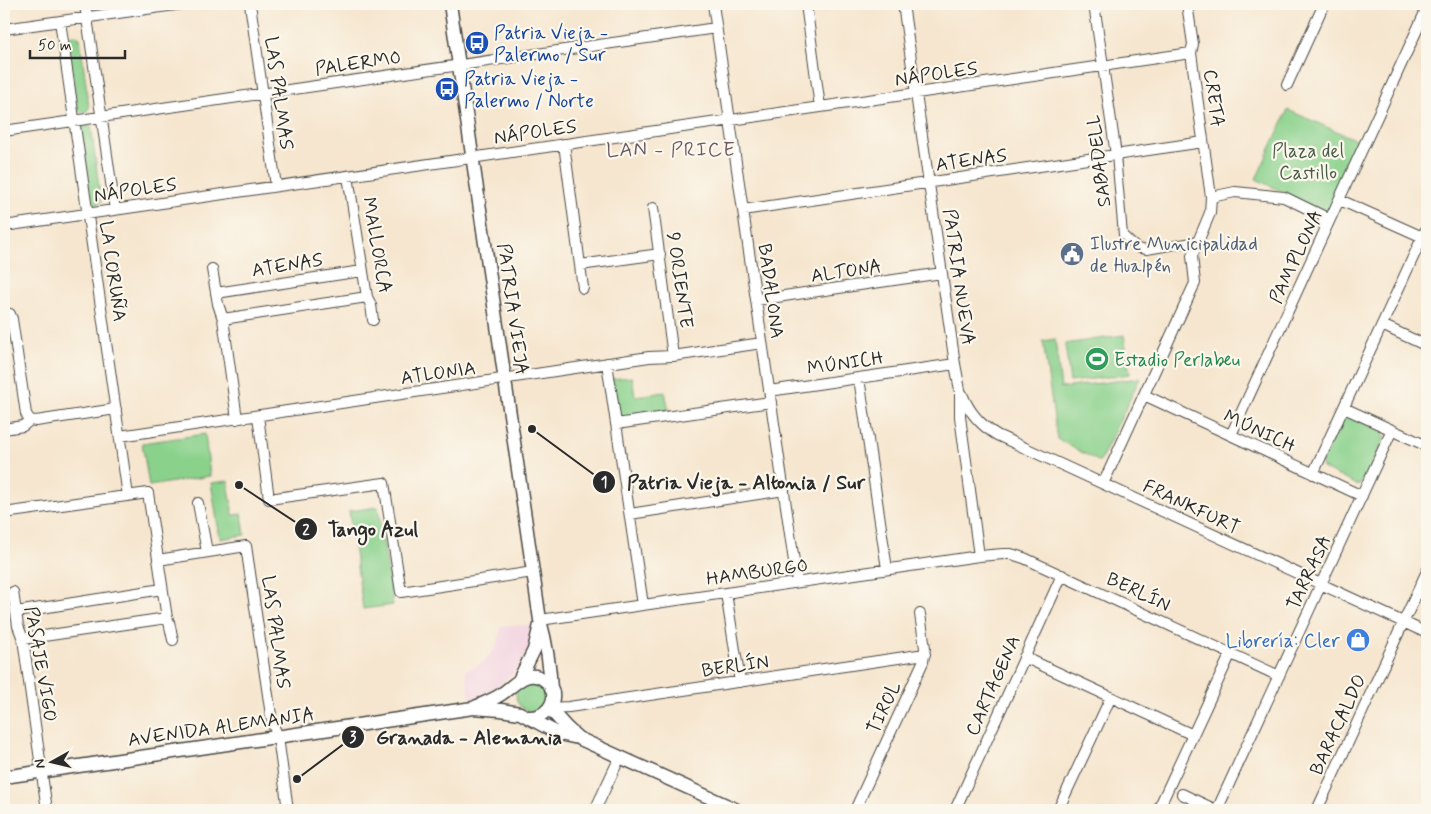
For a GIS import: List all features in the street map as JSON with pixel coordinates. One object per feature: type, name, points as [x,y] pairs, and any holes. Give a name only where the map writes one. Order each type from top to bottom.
[{"type":"street","name":"LA CORUÑA","points":[[85,4],[114,210]]},
{"type":"street","points":[[4,29],[182,4]]},
{"type":"street","name":"LAS PALMAS","points":[[250,4],[276,186]]},
{"type":"street","name":"PATRIA VIEJA","points":[[450,4],[540,620],[546,642],[552,689]]},
{"type":"street","name":"BADALONA","points":[[713,4],[797,582]]},
{"type":"street","points":[[806,4],[820,107]]},
{"type":"street","name":"PATRIA NUEVA","points":[[903,4],[960,390],[960,417],[979,556]]},
{"type":"street","name":"SABADELL","points":[[1094,4],[1116,155],[1124,235],[1137,248],[1147,250],[1198,241]]},
{"type":"street","name":"CRETA","points":[[1187,4],[1193,44],[1191,53],[1211,197]]},
{"type":"street","points":[[1287,85],[1324,4]]},
{"type":"street","name":"PAMPLONA","points":[[1231,436],[1427,8]]},
{"type":"street","name":"LA CORUÑA","points":[[60,21],[128,496]]},
{"type":"street","name":"PALERMO","points":[[4,131],[716,28]]},
{"type":"street","name":"NÁPOLES","points":[[4,226],[1191,53]]},
{"type":"street","name":"ATENAS","points":[[743,210],[1203,142]]},
{"type":"street","points":[[564,144],[583,288]]},
{"type":"street","name":"MALLORCA","points":[[348,176],[362,271],[373,320]]},
{"type":"street","points":[[1103,484],[1195,283],[1192,256],[1210,213],[1211,197],[1235,192],[1284,198],[1323,216],[1326,230]]},
{"type":"street","points":[[1340,200],[1425,238]]},
{"type":"street","name":"9 ORIENTE","points":[[653,208],[673,356]]},
{"type":"street","points":[[1313,474],[1382,325],[1425,238],[1427,227]]},
{"type":"street","points":[[580,265],[660,254]]},
{"type":"street","points":[[212,269],[223,319],[237,419]]},
{"type":"street","name":"ATENAS","points":[[216,293],[362,271]]},
{"type":"street","name":"ALTONA","points":[[756,300],[942,274]]},
{"type":"street","points":[[223,319],[367,297]]},
{"type":"street","points":[[4,312],[10,314],[12,319],[26,414],[30,420],[36,421],[116,409]]},
{"type":"street","points":[[1382,325],[1427,346]]},
{"type":"street","name":"ATLONIA","points":[[120,436],[649,357],[673,356],[762,343]]},
{"type":"street","points":[[608,364],[643,605]]},
{"type":"street","name":"MÚNICH","points":[[616,424],[859,378],[955,364]]},
{"type":"street","points":[[859,378],[887,569]]},
{"type":"street","name":"FRANKFURT","points":[[960,390],[970,411],[977,420],[990,431],[1009,441],[1427,633]]},
{"type":"street","name":"MÚNICH","points":[[1144,395],[1362,496]]},
{"type":"street","points":[[1344,408],[1427,446]]},
{"type":"street","points":[[258,416],[269,499],[384,483],[401,592],[533,572]]},
{"type":"street","points":[[4,429],[23,426],[30,420]]},
{"type":"street","name":"TARRASA","points":[[1217,810],[1392,430]]},
{"type":"street","points":[[630,514],[784,490]]},
{"type":"street","points":[[4,513],[148,493],[162,589],[173,640]]},
{"type":"street","points":[[158,560],[207,552],[198,502]]},
{"type":"street","name":"LAS PALMAS","points":[[207,552],[246,546],[272,722],[278,737],[288,810]]},
{"type":"street","name":"BERLÍN","points":[[979,556],[1011,554],[1024,558],[1279,676]]},
{"type":"street","name":"HAMBURGO","points":[[540,620],[979,556]]},
{"type":"street","name":"BARACALDO","points":[[1317,810],[1427,571]]},
{"type":"street","name":"CARTAGENA","points":[[955,810],[1062,575]]},
{"type":"street","points":[[16,612],[162,589]]},
{"type":"street","name":"PASAJE VIGO","points":[[13,592],[18,626],[23,639],[47,810]]},
{"type":"street","points":[[726,593],[740,682]]},
{"type":"street","name":"TIROL","points":[[855,810],[923,662],[925,642],[920,614]]},
{"type":"street","points":[[23,639],[167,618]]},
{"type":"street","name":"PATRIA VIEJA","points":[[517,682],[534,650],[540,620]]},
{"type":"street","points":[[1158,810],[1230,653]]},
{"type":"street","name":"BERLÍN","points":[[549,708],[569,707],[925,654]]},
{"type":"street","points":[[1024,657],[1193,735]]},
{"type":"street","name":"AVENIDA ALEMANIA","points":[[473,708],[498,696],[529,676],[537,676],[544,679],[552,689]]},
{"type":"street","points":[[517,682],[511,698],[514,706],[524,715],[540,716],[549,708],[553,697],[552,689]]},
{"type":"street","points":[[1058,810],[1111,697]]},
{"type":"street","name":"AVENIDA ALEMANIA","points":[[4,777],[473,708],[501,710],[524,715],[559,734],[578,738],[737,810]]},
{"type":"street","name":"AVENIDA ALEMANIA","points":[[549,708],[578,738]]},
{"type":"street","points":[[596,810],[620,757]]},
{"type":"street","points":[[1182,794],[1217,810]]},
{"type":"shaded area","points":[[532,625],[531,643],[512,675],[484,695],[470,699],[465,670],[477,666],[496,647],[501,626]]},
{"type":"green space","points":[[72,35],[80,38],[89,108],[87,111],[82,112],[77,110],[68,40]]},
{"type":"green space","name":"Plaza del Castillo","points":[[1288,110],[1361,142],[1328,214],[1256,179]]},
{"type":"green space","points":[[85,124],[91,126],[101,202],[96,205],[90,203],[80,128]]},
{"type":"green space","name":"Estadio Perlabeu","points":[[1124,335],[1130,374],[1070,382],[1065,344]]},
{"type":"green space","points":[[1055,339],[1061,388],[1140,378],[1100,462],[1057,439],[1043,341]]},
{"type":"green space","points":[[632,377],[635,396],[665,392],[669,410],[621,418],[616,414],[611,379]]},
{"type":"green space","points":[[1347,414],[1383,432],[1385,438],[1363,482],[1357,485],[1322,468],[1321,463],[1342,417]]},
{"type":"green space","points":[[205,434],[210,476],[149,486],[142,443]]},
{"type":"green space","points":[[228,481],[233,515],[242,514],[245,535],[220,539],[211,483]]},
{"type":"green space","points":[[378,507],[393,605],[363,609],[349,511]]},
{"type":"green space","points":[[531,681],[542,685],[546,696],[542,707],[531,711],[520,707],[516,696],[520,685]]},
{"type":"place","name":"Patria Vieja - Palermo / Sur","points":[[477,43]]},
{"type":"place","name":"Patria Vieja - Palermo / Norte","points":[[447,89]]},
{"type":"place","name":"Ilustre Municipalidad de Hualpén","points":[[1072,254]]},
{"type":"place","name":"Estadio Perlabeu","points":[[1097,359]]},
{"type":"place","name":"Patria Vieja - Altonia / Sur","points":[[532,429]]},
{"type":"place","name":"Tango Azul","points":[[239,485]]},
{"type":"place","name":"Librería: Cler","points":[[1358,640]]},
{"type":"place","name":"Granada - Alemania","points":[[297,779]]},
{"type":"district","name":"LAN - PRICE","points":[[671,149]]}]
